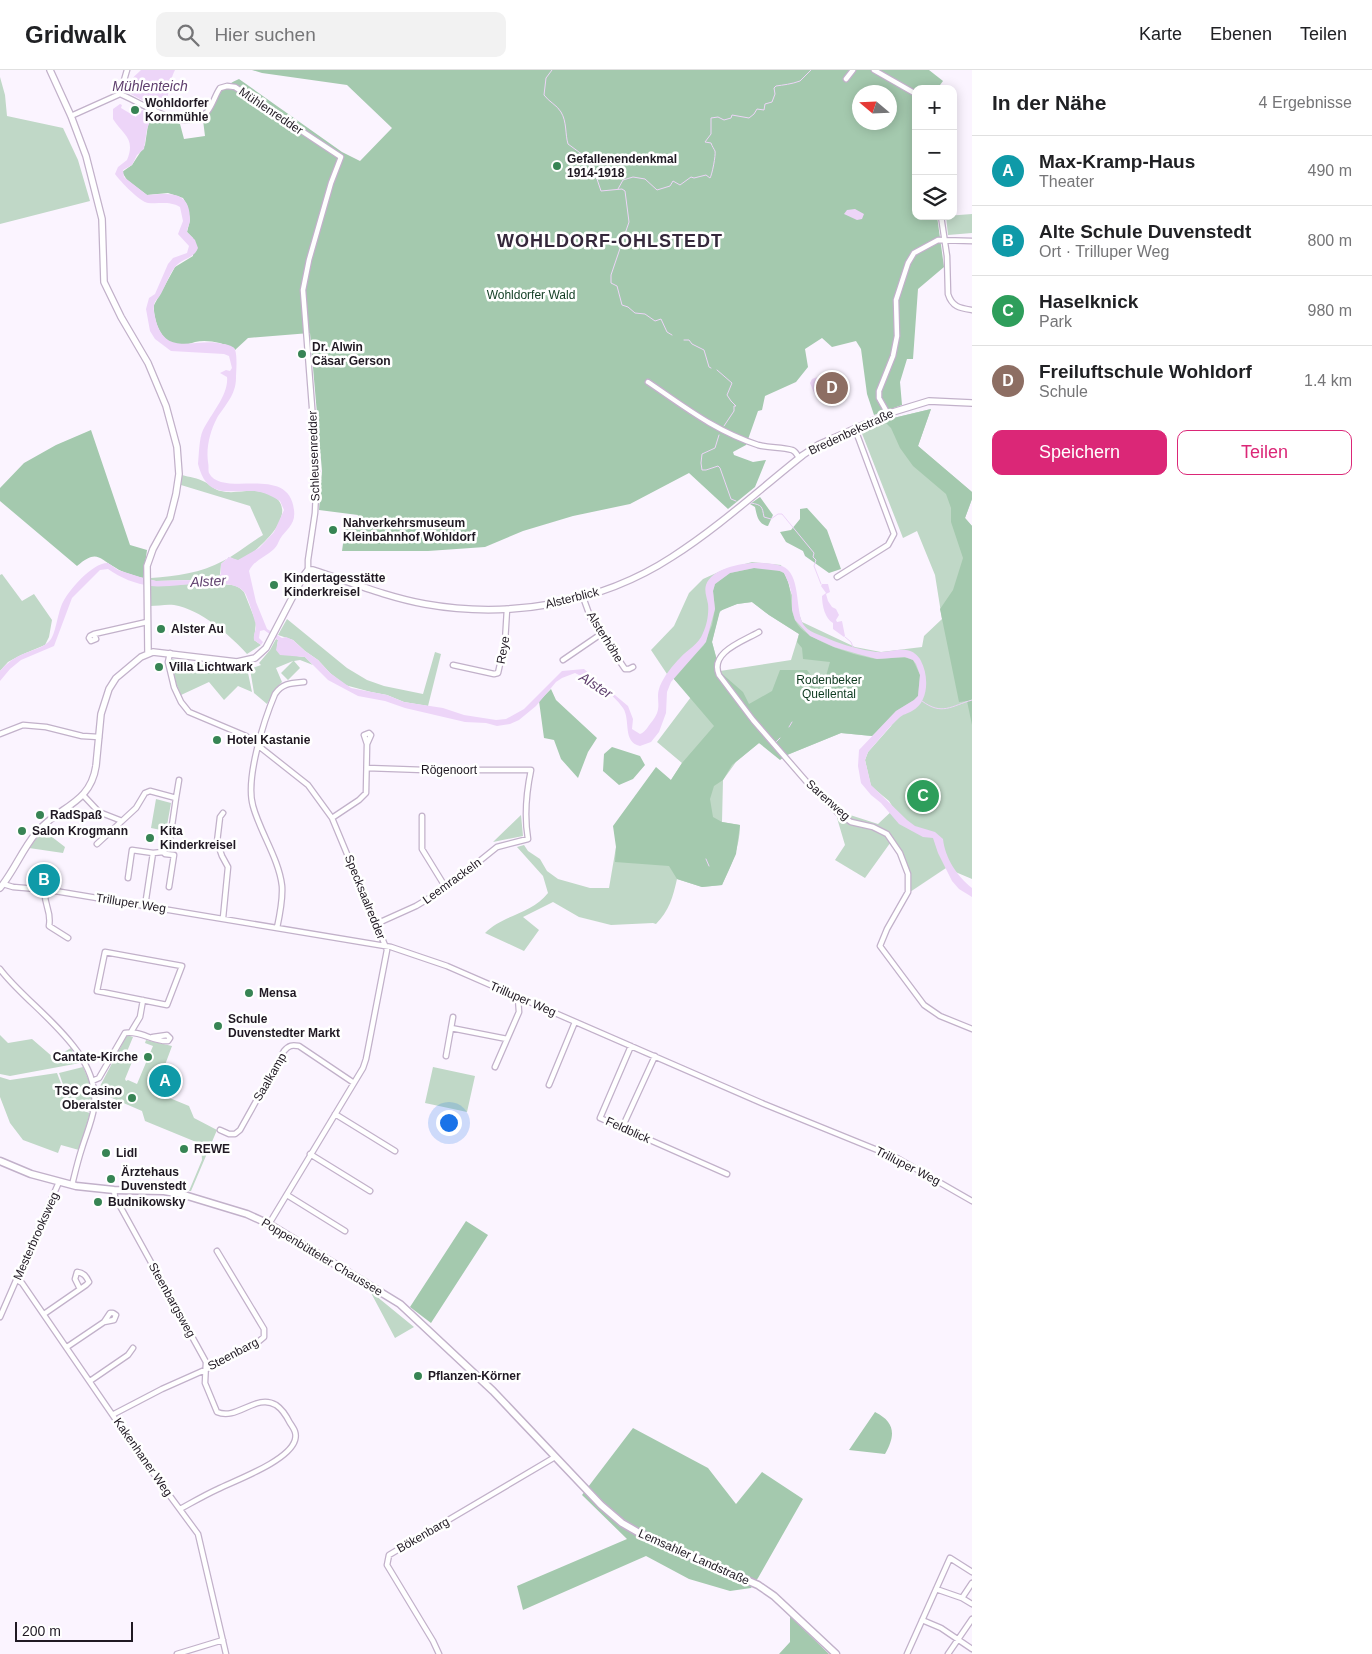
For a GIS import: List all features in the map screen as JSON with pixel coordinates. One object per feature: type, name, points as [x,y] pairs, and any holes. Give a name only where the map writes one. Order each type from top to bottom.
[{"type":"main road","name":"Poppenbütteler Chaussee","points":[[1,1163],[31,1174],[72,1185],[114,1190],[164,1191],[181,1194],[248,1215],[269,1224],[400,1304],[492,1391],[555,1457]]},
{"type":"main road","name":"Lemsahler Landstraße","points":[[555,1457],[622,1524],[758,1585],[774,1596],[836,1654]]},
{"type":"street","points":[[2,886],[37,832],[48,820],[84,795],[95,777],[103,704],[113,682],[132,664],[148,653],[147,572],[150,555],[170,518],[179,474],[177,447],[166,406],[148,363],[121,317],[104,282],[102,219],[86,156],[71,116],[50,70]]},
{"type":"street","points":[[71,116],[120,94],[127,70]]},
{"type":"street","points":[[846,79],[853,70]]},
{"type":"street","points":[[874,70],[912,92]]},
{"type":"street","name":"Mühlenredder","points":[[120,94],[153,111],[172,118],[189,119],[201,116],[207,111],[220,88],[227,86],[235,87],[341,157]]},
{"type":"street","name":"Schleusenredder","points":[[148,653],[170,653],[241,662],[255,658],[266,648],[308,570],[315,513],[317,472],[302,290],[329,190],[341,157]]},
{"type":"street","points":[[942,220],[950,300],[952,304],[959,308],[972,310]]},
{"type":"street","points":[[888,414],[879,398],[878,391],[893,356],[897,336],[896,300],[906,268],[914,253],[935,242],[945,240],[972,241]]},
{"type":"street","name":"Bredenbekstraße","points":[[648,382],[708,424],[768,448],[792,450],[799,458],[817,446],[888,414],[930,401],[972,403]]},
{"type":"street","points":[[837,576],[888,545],[894,534],[855,429]]},
{"type":"street","name":"Alsterblick","points":[[308,570],[424,604],[466,609],[507,609],[543,605],[583,597],[624,582],[672,558],[799,458]]},
{"type":"street","name":"Alsterhöhe","points":[[583,597],[591,619],[625,669],[633,667]]},
{"type":"street","name":"Reye","points":[[453,665],[494,674],[498,673],[505,642],[507,609]]},
{"type":"street","points":[[94,634],[147,622]]},
{"type":"street","name":"Sarenweg","points":[[759,632],[727,650],[720,657],[717,668],[726,684],[774,745],[812,788],[838,813],[851,822],[873,826],[887,834],[900,853],[908,874],[908,892],[887,929],[880,946],[924,1005],[936,1014],[972,1029]]},
{"type":"street","points":[[564,660],[601,634]]},
{"type":"street","name":"Specksaalredder","points":[[170,653],[168,662],[174,687],[188,712],[236,731],[308,785],[332,818],[387,950],[363,1068],[269,1224]]},
{"type":"street","points":[[277,928],[282,904],[282,885],[252,805],[252,786],[258,746],[277,691],[285,684],[304,682]]},
{"type":"street","points":[[0,734],[22,725],[46,727],[82,736],[99,737]]},
{"type":"street","points":[[332,818],[366,793],[367,744]]},
{"type":"street","name":"Rögenoort","points":[[367,768],[531,770],[525,810],[528,839]]},
{"type":"street","points":[[163,852],[169,846],[179,780]]},
{"type":"street","points":[[97,844],[136,808],[145,794],[150,791],[176,798]]},
{"type":"street","points":[[84,795],[99,812],[122,821]]},
{"type":"street","points":[[222,813],[217,842],[228,867],[223,918]]},
{"type":"street","points":[[422,816],[422,849],[446,888]]},
{"type":"street","name":"Leemrackeln","points":[[376,924],[391,919],[446,888],[497,847],[528,839]]},
{"type":"street","points":[[128,878],[132,850],[153,853],[163,852],[164,854],[174,855],[169,887]]},
{"type":"street","points":[[145,906],[153,853]]},
{"type":"street","name":"Trilluper Weg","points":[[2,886],[45,889],[385,946],[447,966],[764,1104],[896,1158],[972,1201]]},
{"type":"street","points":[[45,889],[43,898],[51,916],[49,926],[68,938]]},
{"type":"street","points":[[105,952],[182,966],[168,1005],[143,1000],[97,991],[105,952]]},
{"type":"street","points":[[0,969],[58,1027],[77,1052],[92,1081],[95,1092],[94,1109],[72,1185]]},
{"type":"street","points":[[495,1067],[519,1012],[518,998]]},
{"type":"street","points":[[131,1032],[140,1017],[143,1000]]},
{"type":"street","points":[[446,1056],[453,1017]]},
{"type":"street","points":[[549,1085],[575,1022]]},
{"type":"street","points":[[451,1028],[507,1039]]},
{"type":"street","points":[[92,1081],[99,1078],[125,1033],[131,1032],[153,1037]]},
{"type":"street","name":"Saalkamp","points":[[220,1130],[229,1134],[235,1134],[240,1130],[288,1046],[299,1046],[354,1083]]},
{"type":"street","name":"Feldblick","points":[[631,1046],[600,1118],[727,1174]]},
{"type":"street","points":[[622,1128],[655,1056]]},
{"type":"street","points":[[335,1114],[395,1151]]},
{"type":"street","points":[[310,1154],[370,1191]]},
{"type":"street","name":"Mesterbrooksweg","points":[[0,1317],[59,1182]]},
{"type":"street","name":"Steenbargsweg","points":[[114,1190],[115,1197],[206,1362],[205,1383],[217,1412],[223,1415],[232,1414],[262,1401],[275,1405],[285,1414],[296,1432],[295,1442],[288,1450],[262,1470],[219,1488],[180,1509]]},
{"type":"street","points":[[287,1195],[345,1231]]},
{"type":"street","name":"Steenbarg","points":[[114,1414],[162,1389],[207,1369],[212,1364],[258,1342],[264,1337],[264,1329],[218,1251]]},
{"type":"street","name":"Kakenhaner Weg","points":[[17,1280],[22,1283],[114,1414],[142,1458],[198,1534],[226,1654]]},
{"type":"street","points":[[44,1314],[80,1289]]},
{"type":"street","points":[[67,1347],[104,1322]]},
{"type":"street","points":[[90,1381],[128,1355],[132,1348]]},
{"type":"street","name":"Bökenbarg","points":[[439,1654],[387,1565],[389,1556],[555,1457]]},
{"type":"street","points":[[908,1654],[950,1558],[972,1572]]},
{"type":"street","points":[[962,1598],[972,1583]]},
{"type":"street","points":[[936,1589],[962,1598],[972,1604]]},
{"type":"street","points":[[948,1654],[972,1619]]},
{"type":"street","points":[[922,1620],[941,1628],[972,1649]]},
{"type":"street","points":[[177,1654],[223,1640]]},
{"type":"green space","name":"Wohldorfer Wald","points":[[252,70],[929,70],[943,81],[940,85],[912,85],[912,220],[938,220],[944,267],[918,289],[913,359],[907,359],[900,382],[902,405],[874,415],[867,394],[861,349],[856,341],[832,347],[822,338],[805,349],[808,367],[796,382],[765,396],[762,410],[758,411],[746,445],[733,452],[734,455],[753,462],[766,460],[755,487],[728,509],[689,473],[630,504],[573,516],[523,531],[485,547],[428,551],[342,551],[346,522],[356,524],[358,515],[319,510],[322,471],[310,333],[248,338],[235,350],[234,348],[210,341],[179,345],[167,340],[159,330],[154,305],[175,267],[193,256],[193,238],[187,232],[190,220],[187,205],[183,198],[168,193],[147,195],[127,180],[122,172],[132,165],[145,145],[148,125],[144,115],[146,111],[180,124],[184,139],[205,136],[203,120],[209,114],[224,88],[239,79],[342,152],[360,161],[392,128],[347,85]]},
{"type":"green space","points":[[0,77],[5,95],[7,116],[63,128],[78,160],[90,201],[0,224]]},
{"type":"green space","points":[[972,214],[972,233],[948,235],[946,220],[957,220],[957,215]]},
{"type":"green space","name":"Rodenbeker Quellental","points":[[931,409],[918,446],[972,492],[972,499],[965,518],[972,526],[972,879],[946,868],[910,892],[906,864],[893,839],[865,878],[835,860],[845,845],[837,818],[847,814],[878,824],[894,809],[889,801],[871,786],[865,760],[868,752],[892,725],[872,736],[841,733],[787,755],[759,743],[736,762],[723,780],[722,822],[740,825],[740,833],[729,871],[722,885],[702,887],[677,879],[670,903],[656,924],[611,925],[579,917],[553,902],[523,917],[539,930],[524,951],[485,933],[500,922],[534,906],[548,893],[543,876],[517,847],[524,845],[528,851],[540,859],[547,871],[558,879],[590,888],[609,888],[616,847],[671,780],[682,763],[657,742],[691,697],[667,674],[651,650],[674,626],[689,593],[703,579],[723,570],[752,562],[781,565],[802,622],[855,647],[881,652],[922,647],[924,636],[942,619],[935,575],[917,531],[903,538],[861,431],[885,420]],"holes":[[[752,602],[799,634],[791,660],[720,671],[712,642],[719,613],[723,609],[737,604]]]},
{"type":"green space","points":[[931,409],[918,446],[972,492],[972,499],[965,518],[972,526],[972,725],[967,701],[959,702],[940,609],[953,590],[963,558],[951,522],[951,508],[946,494],[913,466],[900,448],[891,428],[885,422],[885,420]]},
{"type":"green space","points":[[91,430],[130,545],[147,550],[143,578],[121,571],[97,557],[89,558],[77,566],[0,501],[0,488],[24,463],[56,445]]},
{"type":"green space","points":[[182,475],[207,483],[214,489],[230,492],[256,491],[275,497],[282,509],[279,524],[251,554],[243,559],[235,560],[230,557],[263,535],[250,506],[181,485]]},
{"type":"green space","points":[[760,497],[773,515],[768,526],[760,521],[755,507],[750,504]]},
{"type":"green space","points":[[807,508],[827,530],[841,569],[829,573],[805,556],[803,551],[786,542],[780,532],[791,530],[800,519],[800,509]]},
{"type":"green space","points":[[227,559],[221,564],[220,576],[194,580],[151,580],[151,578],[197,571]]},
{"type":"green space","points":[[754,568],[775,569],[784,573],[789,586],[795,619],[804,631],[823,643],[860,656],[879,659],[901,657],[913,660],[920,675],[918,696],[896,711],[872,736],[841,733],[787,755],[780,760],[759,743],[732,765],[723,780],[714,786],[710,799],[713,817],[722,822],[740,825],[736,854],[722,885],[702,887],[677,879],[669,866],[615,862],[616,847],[613,826],[656,767],[671,780],[682,763],[714,726],[673,678],[704,645],[712,625],[715,609],[713,591],[715,584],[730,573]],"holes":[[[752,602],[799,634],[797,642],[802,648],[803,659],[830,662],[822,690],[807,670],[780,670],[772,691],[749,704],[743,692],[720,672],[712,642],[720,611],[737,604]]]},
{"type":"green space","points":[[2,574],[22,601],[34,594],[52,620],[49,637],[45,645],[8,662],[0,671],[0,575]]},
{"type":"green space","points":[[208,583],[236,586],[244,592],[256,622],[254,640],[261,645],[247,654],[214,624],[184,607],[174,605],[150,606],[151,586]]},
{"type":"green space","points":[[287,619],[347,668],[367,680],[384,686],[423,694],[435,652],[441,654],[428,706],[404,702],[387,695],[345,685],[293,640],[278,635]]},
{"type":"green space","points":[[276,639],[278,640],[277,646],[282,655],[305,657],[313,665],[300,660],[294,661],[300,668],[288,680],[281,673],[293,661],[276,668],[282,682],[276,688],[267,704],[254,693],[250,669],[261,665],[259,663]]},
{"type":"green space","points":[[171,659],[221,668],[247,668],[252,692],[238,686],[224,700],[209,682],[181,695],[175,681]]},
{"type":"green space","points":[[551,689],[556,700],[597,738],[588,752],[578,778],[561,759],[554,740],[544,738],[539,701]]},
{"type":"green space","points":[[612,747],[640,756],[645,765],[633,779],[619,785],[603,771],[604,754]]},
{"type":"green space","points":[[156,799],[171,803],[166,831],[151,828]]},
{"type":"green space","points":[[521,815],[523,836],[493,842]]},
{"type":"green space","points":[[43,830],[65,847],[63,853],[29,848]]},
{"type":"green space","points":[[0,1035],[8,1043],[32,1039],[54,1058],[71,1048],[80,1063],[10,1076],[0,1074]]},
{"type":"green space","points":[[127,1035],[133,1037],[126,1054],[134,1057],[125,1079],[126,1081],[137,1084],[153,1046],[145,1043],[146,1040],[172,1046],[155,1092],[189,1106],[194,1118],[217,1130],[191,1191],[189,1191],[202,1160],[201,1144],[145,1121],[142,1111],[98,1092]]},
{"type":"green space","points":[[83,1067],[93,1090],[91,1112],[71,1107],[59,1073]]},
{"type":"green space","points":[[433,1067],[475,1076],[467,1112],[425,1103]]},
{"type":"green space","points":[[57,1073],[70,1107],[90,1113],[79,1150],[61,1145],[58,1153],[23,1140],[10,1123],[0,1097],[0,1077],[10,1080]]},
{"type":"green space","points":[[466,1221],[488,1235],[431,1323],[410,1307]]},
{"type":"green space","points":[[370,1291],[414,1327],[395,1338]]},
{"type":"green space","points":[[875,1412],[887,1420],[892,1430],[891,1441],[885,1454],[849,1450]]},
{"type":"green space","points":[[633,1428],[708,1468],[736,1504],[762,1472],[803,1499],[758,1578],[751,1588],[730,1591],[689,1579],[646,1556],[523,1610],[517,1586],[627,1539],[582,1495]]},
{"type":"green space","points":[[790,1616],[829,1654],[779,1654],[790,1642]]},
{"type":"water","name":"Mühlenteich","points":[[141,70],[175,70],[168,96],[160,110],[129,93],[130,82]]},
{"type":"water","name":"Alster","points":[[120,104],[122,105],[121,108],[136,117],[142,110],[146,111],[144,115],[151,119],[147,129],[144,149],[137,155],[132,165],[123,170],[124,177],[147,195],[170,194],[182,198],[189,210],[190,222],[187,232],[195,240],[198,248],[194,254],[175,267],[155,302],[154,314],[161,333],[167,340],[175,343],[213,342],[229,345],[234,348],[236,354],[236,384],[232,395],[212,428],[208,445],[209,473],[216,480],[227,483],[268,484],[280,488],[289,496],[294,510],[294,519],[276,547],[257,561],[249,571],[256,602],[267,629],[282,638],[286,637],[293,640],[318,660],[330,673],[351,688],[387,695],[404,702],[443,708],[464,715],[496,720],[506,719],[524,709],[562,671],[584,669],[628,706],[633,719],[632,729],[640,734],[646,730],[657,713],[658,691],[664,678],[677,661],[699,640],[703,633],[707,623],[708,611],[705,587],[711,578],[729,567],[740,565],[763,563],[782,566],[788,570],[795,583],[801,617],[803,624],[808,629],[852,647],[876,652],[906,650],[913,652],[920,659],[924,667],[926,681],[922,702],[918,707],[901,717],[891,726],[868,752],[865,760],[871,785],[915,826],[935,832],[943,839],[946,853],[953,866],[961,878],[972,888],[972,897],[959,889],[952,881],[933,838],[923,837],[899,824],[861,783],[858,766],[859,750],[896,711],[918,696],[920,675],[916,664],[913,660],[905,657],[877,659],[858,654],[834,647],[810,636],[795,620],[789,584],[784,573],[780,571],[754,568],[730,573],[715,584],[713,591],[715,609],[706,642],[671,682],[667,692],[666,713],[659,732],[651,742],[640,746],[634,744],[631,740],[625,713],[614,697],[575,673],[556,682],[536,706],[519,720],[497,726],[486,723],[465,722],[405,708],[385,701],[358,696],[328,680],[305,657],[280,655],[276,650],[278,640],[264,630],[260,631],[259,638],[263,642],[261,645],[254,640],[256,626],[248,599],[245,593],[238,587],[215,583],[151,586],[128,580],[108,569],[100,570],[72,598],[54,646],[21,660],[0,681],[0,671],[9,662],[42,647],[51,639],[61,606],[66,597],[76,584],[95,567],[108,563],[118,570],[156,581],[217,577],[221,574],[221,564],[229,557],[238,560],[259,548],[274,532],[284,510],[280,501],[268,494],[254,491],[219,490],[207,483],[202,475],[198,464],[202,433],[219,404],[227,384],[227,377],[220,373],[226,370],[230,371],[232,368],[229,356],[224,354],[171,351],[155,339],[150,331],[146,309],[149,298],[155,294],[168,264],[173,258],[187,253],[189,246],[178,234],[183,221],[180,207],[168,203],[144,202],[130,191],[115,174],[118,167],[127,160],[130,147],[127,137],[113,119],[113,109]]},
{"type":"water","points":[[855,209],[864,214],[862,219],[857,220],[844,214],[847,210]]},
{"type":"water","points":[[826,374],[835,376],[837,382],[830,389],[818,394],[814,393],[810,383],[812,379]]},
{"type":"water","points":[[822,584],[828,584],[830,592],[826,594],[828,601],[839,615],[836,620],[837,622],[842,621],[844,637],[833,629],[833,623],[826,615],[822,596],[826,593],[821,586]]},
{"type":"waterway","points":[[552,70],[546,78],[544,95],[557,107],[563,116],[568,144],[583,155],[589,164],[591,173],[597,179],[601,191],[622,189],[625,191],[629,222],[611,275],[611,283],[617,286],[622,305],[635,313],[645,314],[655,321],[661,319],[667,332],[672,335]]},
{"type":"waterway","points":[[618,189],[623,180],[633,177],[645,179],[657,190],[670,186],[673,181],[680,185],[691,177],[706,175],[710,178],[714,165],[715,151],[711,143],[705,142],[711,134],[711,118],[718,117],[724,120],[731,118],[732,115],[749,118],[757,109],[764,110],[765,104],[772,102],[776,86],[800,81],[811,70]]},
{"type":"waterway","points":[[684,340],[689,340],[692,344],[704,350],[709,367],[711,368]]},
{"type":"waterway","points":[[717,370],[732,383],[727,395],[736,406],[734,406],[734,411],[724,426]]},
{"type":"waterway","points":[[719,435],[715,448],[702,454],[702,470],[718,466],[731,499],[736,501]]},
{"type":"waterway","points":[[751,503],[761,507],[764,517],[771,519],[778,514],[782,514],[814,553],[813,557],[816,560],[814,566],[821,584]]},
{"type":"waterway","points":[[845,637],[851,642],[853,647]]},
{"type":"waterway","points":[[922,701],[929,706],[941,709],[972,700]]},
{"type":"waterway","points":[[789,727],[792,722]]},
{"type":"waterway","points":[[775,743],[780,738]]},
{"type":"waterway","points":[[706,859],[709,866]]},
{"type":"place","name":"Wohldorfer Kornmühle","points":[[135,110]]},
{"type":"place","name":"Gefallenendenkmal 1914-1918","points":[[557,166]]},
{"type":"place","name":"Dr. Alwin Cäsar Gerson","points":[[302,354]]},
{"type":"place","name":"Freiluftschule Wohldorf","points":[[832,388]]},
{"type":"place","name":"Nahverkehrsmuseum Kleinbahnhof Wohldorf","points":[[333,530]]},
{"type":"place","name":"Kindertagesstätte Kinderkreisel","points":[[274,585]]},
{"type":"place","name":"Alster Au","points":[[161,629]]},
{"type":"place","name":"Villa Lichtwark","points":[[159,667]]},
{"type":"place","name":"Hotel Kastanie","points":[[217,740]]},
{"type":"place","name":"Haselknick","points":[[923,796]]},
{"type":"place","name":"RadSpaß","points":[[40,815]]},
{"type":"place","name":"Salon Krogmann","points":[[22,831]]},
{"type":"place","name":"Kita Kinderkreisel","points":[[150,838]]},
{"type":"place","name":"Alte Schule Duvenstedt","points":[[44,880]]},
{"type":"place","name":"Mensa","points":[[249,993]]},
{"type":"place","name":"Schule Duvenstedter Markt","points":[[218,1026]]},
{"type":"place","name":"Cantate-Kirche","points":[[148,1057]]},
{"type":"place","name":"Max-Kramp-Haus","points":[[165,1081]]},
{"type":"place","name":"TSC Casino Oberalster","points":[[132,1098]]},
{"type":"place","name":"REWE","points":[[184,1149]]},
{"type":"place","name":"Lidl","points":[[106,1153]]},
{"type":"place","name":"Ärztehaus Duvenstedt","points":[[111,1179]]},
{"type":"place","name":"Budnikowsky","points":[[98,1202]]},
{"type":"place","name":"Pflanzen-Körner","points":[[418,1376]]},
{"type":"district","name":"WOHLDORF-OHLSTEDT","points":[[610,241]]}]
